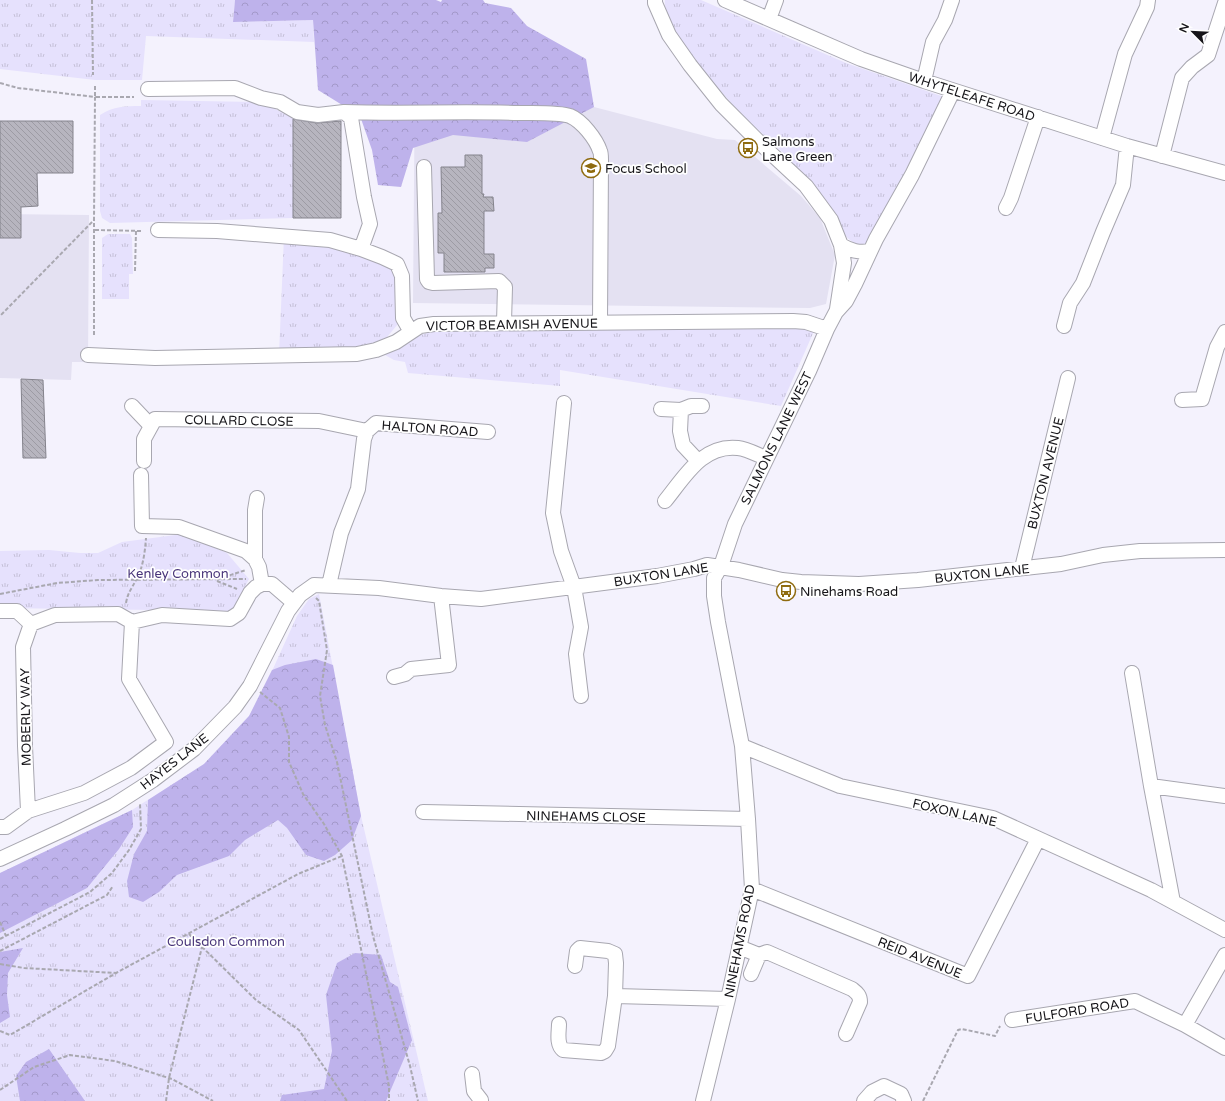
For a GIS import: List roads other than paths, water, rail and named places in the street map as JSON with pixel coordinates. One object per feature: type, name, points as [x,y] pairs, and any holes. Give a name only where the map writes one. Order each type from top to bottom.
[{"type":"street","name":"WHYTELEAFE ROAD","points":[[725,0],[861,59],[924,81],[1127,146],[1225,174]]},
{"type":"street","points":[[769,19],[776,0]]},
{"type":"street","points":[[924,81],[933,42],[945,20],[952,0]]},
{"type":"street","points":[[1102,138],[1125,54],[1147,6],[1148,0]]},
{"type":"street","name":"SALMONS LANE WEST","points":[[654,1],[668,35],[721,104],[806,186],[831,220],[841,245],[844,263],[836,312]]},
{"type":"street","points":[[1162,156],[1182,78],[1192,67],[1208,55],[1225,3]]},
{"type":"street","points":[[148,89],[235,88],[261,98],[280,102],[297,112],[318,115],[344,112],[381,114],[498,112],[571,116],[583,125],[591,135],[600,151],[600,322]]},
{"type":"street","name":"SALMONS LANE WEST","points":[[721,566],[734,524],[809,371],[827,329],[836,312],[846,301],[870,251],[912,175],[953,91]]},
{"type":"street","points":[[344,112],[351,118],[370,224],[361,249]]},
{"type":"street","points":[[1006,208],[1011,198],[1038,117]]},
{"type":"street","points":[[1064,326],[1070,303],[1083,283],[1123,185],[1127,146]]},
{"type":"street","points":[[424,167],[427,279],[429,282],[433,283],[499,281],[505,287],[504,322]]},
{"type":"street","points":[[158,230],[217,231],[330,240],[382,257],[397,264],[402,276],[403,318],[411,332]]},
{"type":"street","points":[[841,245],[852,251],[870,251]]},
{"type":"street","name":"VICTOR BEAMISH AVENUE","points":[[88,355],[155,358],[357,354],[376,350],[396,342],[420,326],[434,324],[504,322],[792,320],[806,322],[827,329]]},
{"type":"street","points":[[1182,400],[1202,399],[1218,347],[1225,332]]},
{"type":"street","name":"BUXTON AVENUE","points":[[1022,568],[1068,378]]},
{"type":"street","points":[[564,403],[554,513],[561,551],[574,587],[581,627],[576,654],[581,696]]},
{"type":"street","points":[[132,406],[151,426],[144,439],[142,526],[179,527],[246,551],[257,563]]},
{"type":"street","points":[[661,409],[681,410],[691,406],[702,406]]},
{"type":"street","points":[[681,410],[680,431],[683,445],[698,461]]},
{"type":"street","name":"COLLARD CLOSE","points":[[151,426],[155,419],[319,421],[367,431]]},
{"type":"street","name":"HALTON ROAD","points":[[329,585],[341,533],[358,489],[364,439],[367,431],[376,423],[488,432]]},
{"type":"street","points":[[665,501],[694,464],[707,454],[727,448],[738,448],[766,458]]},
{"type":"street","points":[[257,498],[255,514],[257,563],[262,584]]},
{"type":"street","name":"BUXTON LANE","points":[[294,603],[308,589],[314,586],[329,585],[379,588],[441,596],[481,599],[657,576],[707,565],[721,566],[782,580],[859,584],[918,580],[1061,564],[1103,555],[1140,551],[1225,550]]},
{"type":"street","name":"NINEHAMS ROAD","points":[[703,1101],[728,999],[752,889],[742,746],[714,596],[714,578],[721,566]]},
{"type":"street","points":[[0,612],[17,611],[32,624],[55,615],[118,614],[132,622],[162,615],[230,619],[239,613],[250,593],[262,584],[272,584],[294,603]]},
{"type":"street","points":[[394,677],[405,674],[411,669],[449,665],[441,596]]},
{"type":"street","name":"HAYES LANE","points":[[0,859],[100,812],[133,793],[194,749],[235,707],[250,686],[284,619],[294,603]]},
{"type":"street","points":[[0,828],[6,827],[28,811],[84,793],[131,768],[166,742],[129,679],[132,622]]},
{"type":"street","name":"MOBERLY WAY","points":[[28,811],[23,647],[32,624]]},
{"type":"street","points":[[1132,673],[1151,786],[1173,902]]},
{"type":"street","name":"FOXON LANE","points":[[742,746],[840,786],[993,818],[1151,890],[1225,930]]},
{"type":"street","points":[[1151,786],[1225,796]]},
{"type":"street","name":"NINEHAMS CLOSE","points":[[423,812],[748,820]]},
{"type":"street","name":"REID AVENUE","points":[[752,889],[968,976],[1038,838]]},
{"type":"street","points":[[739,947],[759,955],[768,952],[852,988],[857,992],[860,996],[860,1002],[846,1034]]},
{"type":"street","points":[[559,1024],[559,1043],[563,1050],[601,1053],[605,1051],[608,1046],[615,996],[615,954],[608,951],[580,948],[577,951],[575,966]]},
{"type":"street","points":[[751,974],[759,955]]},
{"type":"street","points":[[1185,1024],[1225,955]]},
{"type":"street","points":[[615,996],[728,999]]},
{"type":"street","name":"FULFORD ROAD","points":[[1012,1020],[1135,1001],[1185,1024],[1225,1048]]},
{"type":"street","points":[[472,1074],[474,1091],[485,1101]]},
{"type":"street","points":[[864,1101],[872,1092],[884,1086],[901,1094],[904,1101]]},
{"type":"place","name":"Salmons Lane Green","points":[[748,148]]},
{"type":"place","name":"Focus School","points":[[591,168]]},
{"type":"place","name":"Ninehams Road","points":[[786,591]]},
{"type":"park label","name":"Kenley Common","points":[[178,573]]},
{"type":"park label","name":"Coulsdon Common","points":[[226,941]]}]
